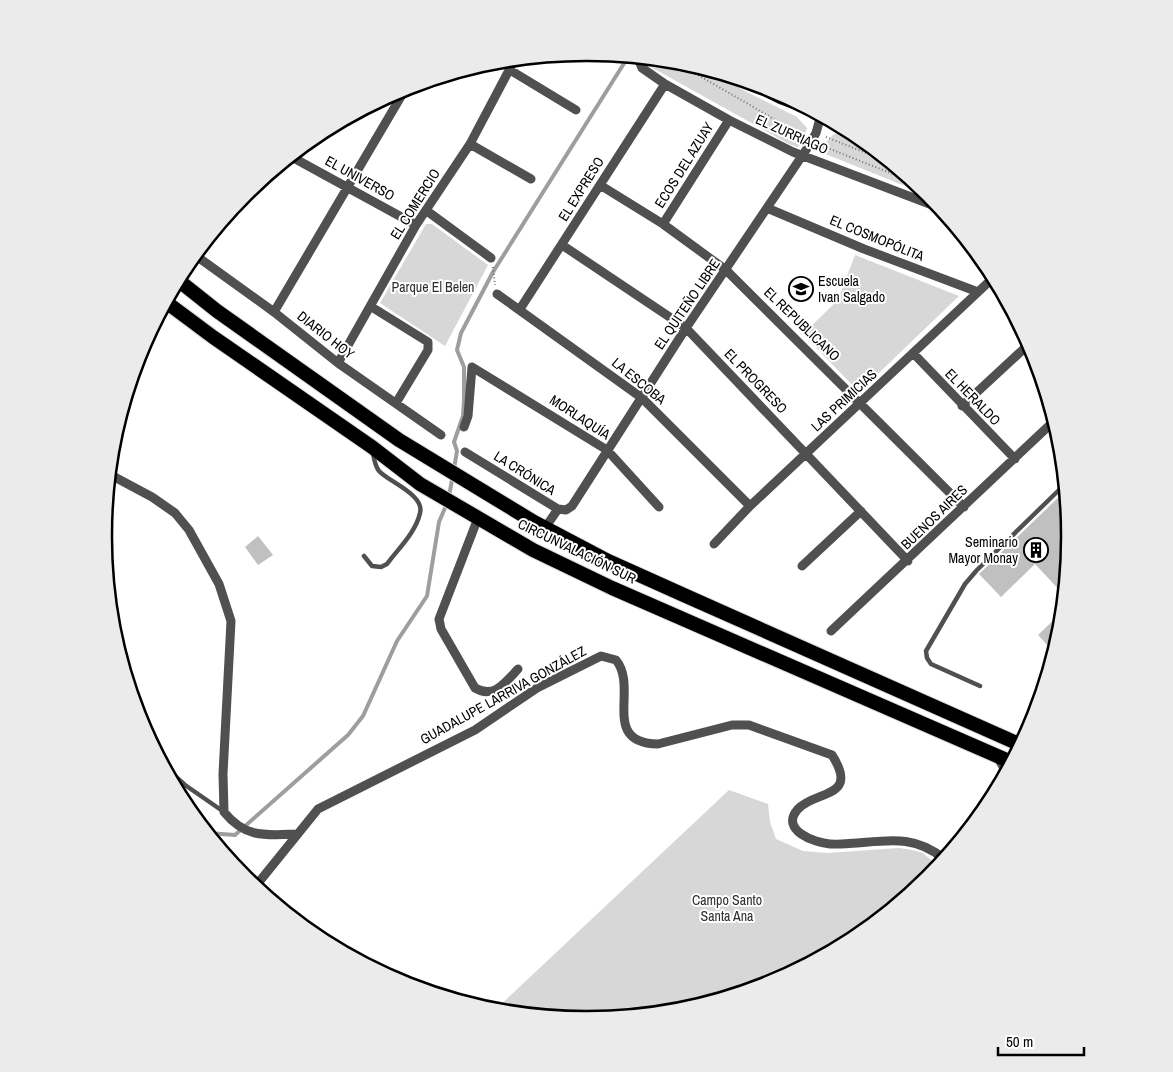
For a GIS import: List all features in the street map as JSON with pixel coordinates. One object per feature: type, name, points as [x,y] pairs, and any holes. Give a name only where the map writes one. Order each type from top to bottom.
[{"type":"highway","name":"CIRCUNVALACIÓN SUR","points":[[184,284],[399,440],[443,469],[545,528],[608,561],[1014,742]]},
{"type":"highway","name":"CIRCUNVALACIÓN SUR","points":[[171,306],[213,338],[372,447],[420,484],[533,550],[612,588],[1005,759]]},
{"type":"street","name":"EL ZURRIAGO","points":[[640,64],[642,68],[665,84],[728,120],[803,155],[923,202]]},
{"type":"street","points":[[517,66],[576,110]]},
{"type":"street","name":"EL COMERCIO","points":[[338,363],[416,225],[470,144],[510,67]]},
{"type":"street","name":"EL EXPRESO","points":[[520,309],[665,84]]},
{"type":"street","points":[[274,312],[399,100]]},
{"type":"street","name":"ECOS DEL AZUAY","points":[[662,224],[728,120]]},
{"type":"street","name":"EL QUITEÑO LIBRE","points":[[572,506],[686,328],[803,155],[814,137],[818,122]]},
{"type":"street","points":[[470,144],[531,179]]},
{"type":"street","name":"EL UNIVERSO","points":[[296,159],[416,225]]},
{"type":"street","name":"EL REPUBLICANO","points":[[600,185],[662,224],[726,270],[861,402],[964,507]]},
{"type":"street","name":"EL COSMOPÓLITA","points":[[767,208],[864,249],[978,292]]},
{"type":"street","points":[[427,211],[491,258]]},
{"type":"street","name":"EL PROGRESO","points":[[562,245],[686,328],[908,561]]},
{"type":"street","name":"DIARIO HOY","points":[[201,259],[274,312],[338,363],[441,435]]},
{"type":"street","name":"LAS PRIMICIAS","points":[[714,544],[750,506],[988,283]]},
{"type":"street","name":"LA ESCOBA","points":[[497,294],[642,398],[750,506]]},
{"type":"street","points":[[370,306],[428,342],[428,350],[396,403]]},
{"type":"street","points":[[962,406],[1023,350]]},
{"type":"street","name":"EL HERALDO","points":[[913,354],[1015,459]]},
{"type":"street","name":"MORLAQUÍA","points":[[464,427],[468,416],[472,367],[607,450],[659,507]]},
{"type":"street","name":"BUENOS AIRES","points":[[831,631],[908,561],[1048,427]]},
{"type":"street","name":"LA CRÓNICA","points":[[465,452],[558,510],[566,510],[572,506]]},
{"type":"street","points":[[116,478],[152,497],[175,513],[189,530],[219,584],[231,621],[223,783],[224,812],[246,832],[264,835],[298,834]]},
{"type":"street","points":[[545,528],[558,510]]},
{"type":"street","points":[[802,566],[861,511]]},
{"type":"street","points":[[478,518],[439,619],[441,629],[475,688],[484,693],[492,692],[504,684],[518,669]]},
{"type":"street","name":"GUADALUPE LARRIVA GONZÁLEZ","points":[[260,880],[318,809],[475,730],[537,688],[601,656],[616,660],[624,673],[623,718],[627,730],[636,738],[650,744],[658,744],[732,726],[749,725],[832,755],[841,777],[837,786],[832,793],[800,807],[794,814],[793,822],[799,833],[808,840],[820,844],[896,840],[914,842],[933,849],[939,854]]},
{"type":"street","points":[[976,746],[998,756],[1002,765]]},
{"type":"lane","points":[[364,556],[372,566],[381,567],[387,564],[415,526],[421,507],[416,500],[379,472],[372,447]]},
{"type":"lane","points":[[980,686],[931,664],[926,658],[926,651],[965,584],[1059,490]]},
{"type":"lane","points":[[179,780],[224,812]]},
{"type":"path","points":[[699,75],[814,137],[892,173]]},
{"type":"path","points":[[814,137],[872,156]]},
{"type":"path","points":[[491,258],[497,294]]},
{"type":"green space","points":[[647,65],[679,70],[735,85],[797,117],[807,128],[802,144],[797,147]]},
{"type":"green space","points":[[834,134],[838,134],[876,159],[909,188],[818,151]]},
{"type":"green space","name":"Parque El Belen","points":[[426,224],[432,224],[488,265],[445,346],[380,303]]},
{"type":"green space","points":[[855,255],[959,296],[859,392],[803,334],[838,300]]},
{"type":"green space","name":"Campo Santo Santa Ana","points":[[729,790],[768,804],[770,822],[776,839],[803,851],[827,853],[899,848],[923,853],[932,861],[900,893],[850,931],[796,962],[739,986],[679,1002],[618,1010],[555,1010],[502,1003]]},
{"type":"building","name":"Seminario Mayor Monay","points":[[1059,497],[1061,536],[1058,588],[1035,564],[1001,597],[979,574]]},
{"type":"building","points":[[258,536],[273,555],[258,565],[245,547]]},
{"type":"building","points":[[1053,620],[1048,646],[1038,635]]},
{"type":"waterway","points":[[454,469],[457,451],[454,442],[463,416],[464,400],[464,367],[457,350],[461,333],[493,272],[624,63]]},
{"type":"waterway","points":[[217,834],[235,835],[348,735],[363,716],[397,641],[427,596],[439,522],[448,501],[453,475]]},
{"type":"place","name":"Escuela Ivan Salgado","points":[[801,289]]},
{"type":"place","name":"Seminario Mayor Monay","points":[[1036,550]]}]
